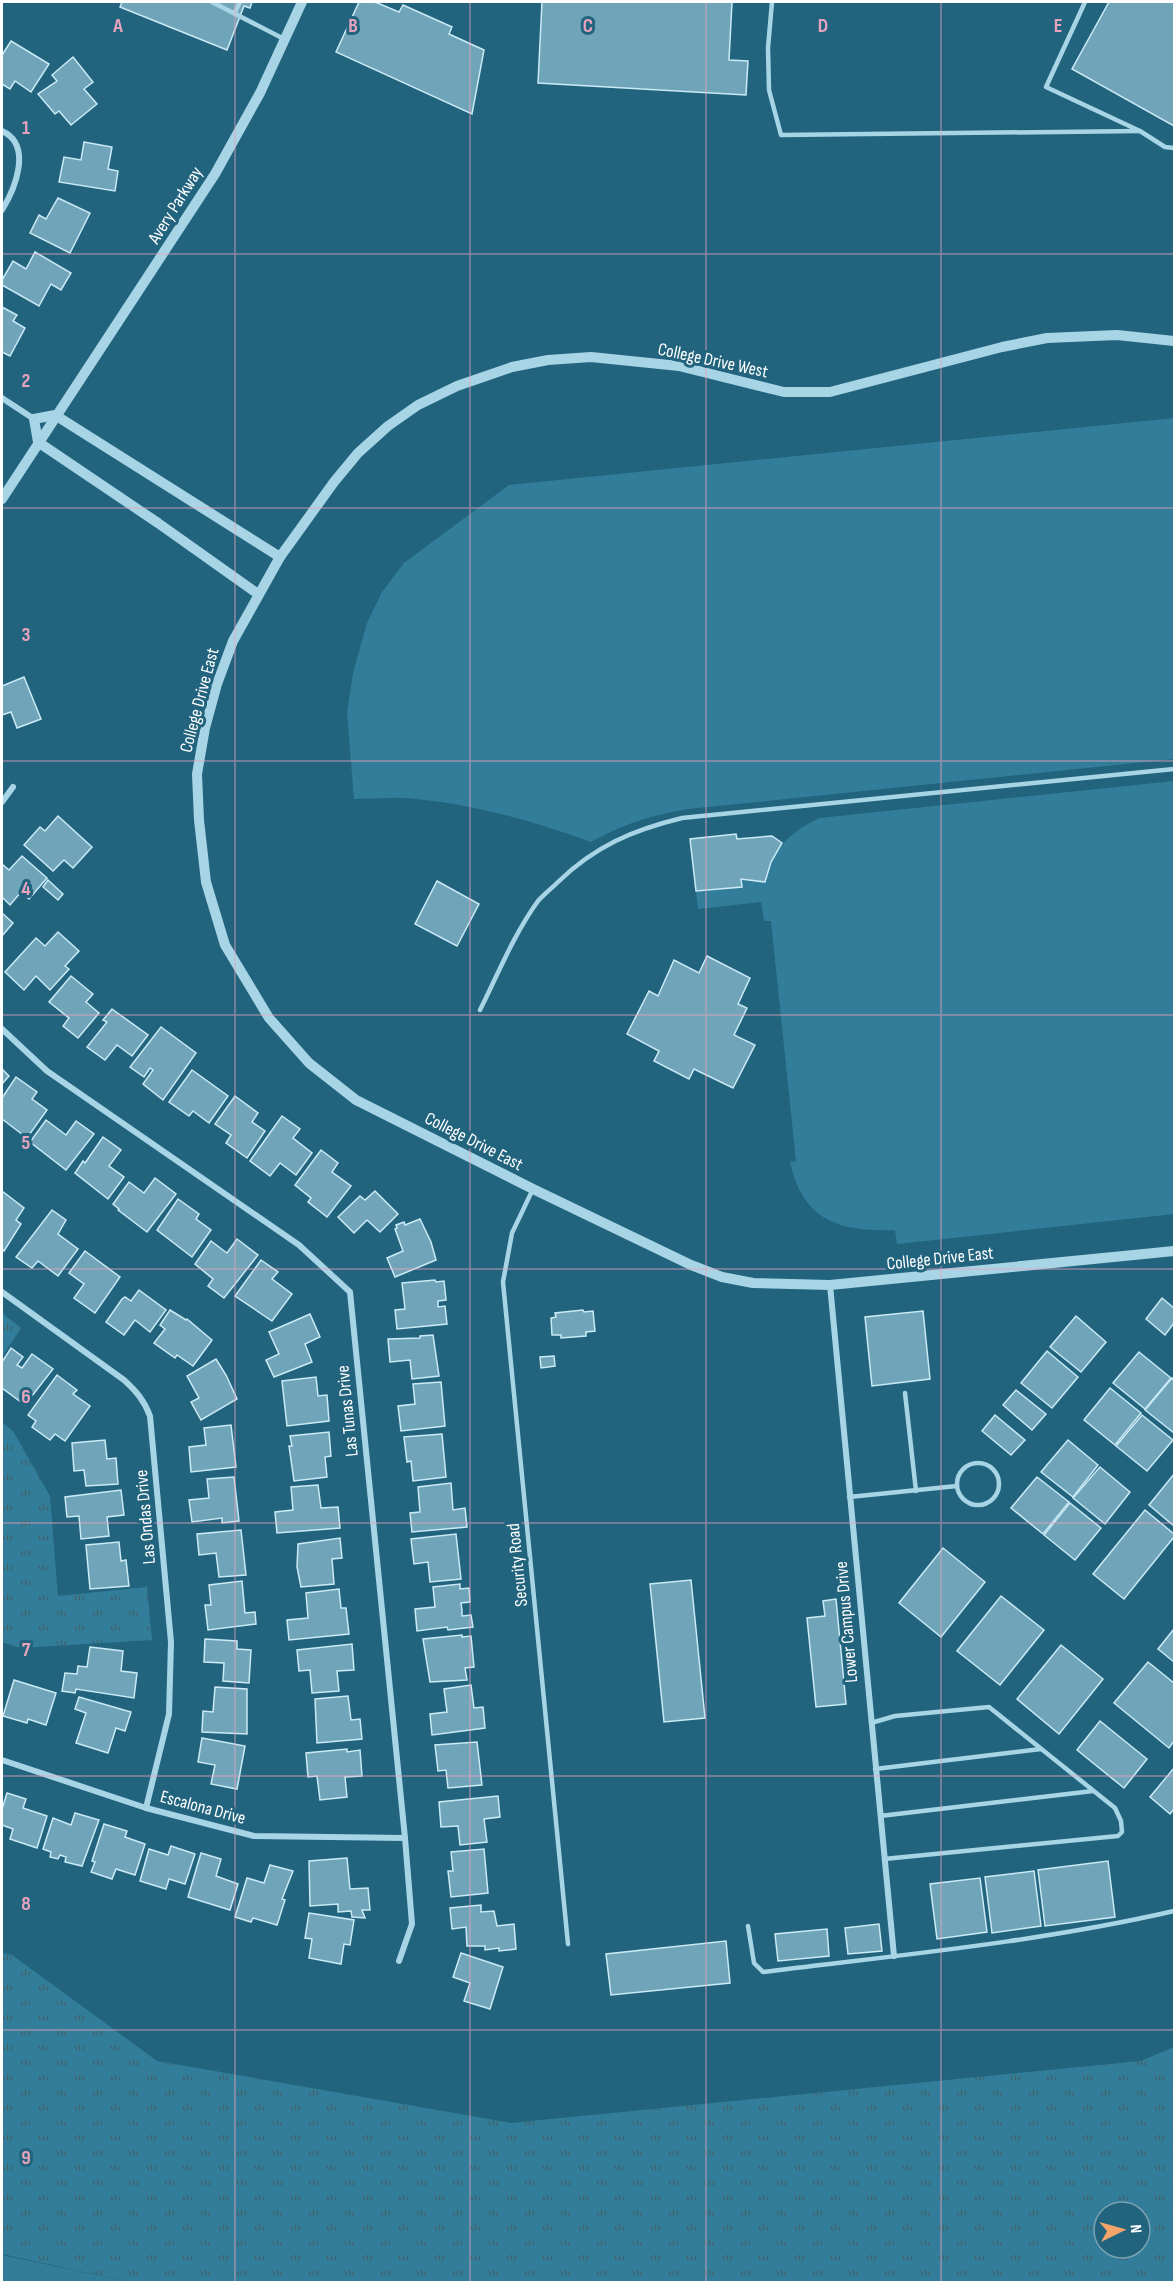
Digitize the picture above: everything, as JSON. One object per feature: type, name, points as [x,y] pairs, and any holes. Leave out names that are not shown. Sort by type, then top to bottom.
[{"type":"street","name":"Avery Parkway","points":[[2,499],[215,174],[260,93],[302,2]]},
{"type":"street","points":[[2,131],[19,148],[19,166],[10,196],[2,210]]},
{"type":"street","name":"College Drive West","points":[[280,557],[334,482],[358,453],[388,426],[418,405],[457,386],[512,367],[548,360],[591,357],[679,366],[784,392],[830,392],[1002,347],[1047,338],[1117,335],[1174,341]]},
{"type":"street","points":[[2,398],[34,419],[55,415],[280,557]]},
{"type":"street","points":[[34,419],[38,442],[258,594]]},
{"type":"street","name":"College Drive East","points":[[280,557],[233,640],[217,684],[205,728],[197,774],[206,882],[225,945],[269,1018],[309,1063],[356,1100],[690,1265],[722,1277],[753,1283],[830,1285],[1174,1251]]},
{"type":"street","points":[[2,802],[13,787]]},
{"type":"street","name":"Las Tunas Drive","points":[[2,1029],[47,1071],[299,1245],[350,1292],[412,1924],[399,1960]]},
{"type":"street","name":"Lower Campus Drive","points":[[830,1285],[894,1956]]},
{"type":"street","name":"Las Ondas Drive","points":[[2,1292],[124,1380],[145,1403],[150,1416],[171,1642],[169,1714],[146,1808]]},
{"type":"street","name":"Escalona Drive","points":[[2,1760],[146,1808],[254,1836],[405,1838]]},
{"type":"lane","points":[[212,2],[285,40]]},
{"type":"lane","points":[[235,12],[240,2]]},
{"type":"lane","points":[[772,2],[768,48],[769,90],[781,135],[1140,131]]},
{"type":"lane","points":[[1085,2],[1046,87],[1140,131],[1165,147],[1174,148]]},
{"type":"lane","points":[[480,1010],[512,945],[539,900],[576,864],[607,844],[644,827],[682,818],[1174,769]]},
{"type":"lane","name":"Security Road","points":[[533,1189],[512,1233],[502,1282],[568,1944]]},
{"type":"lane","points":[[905,1393],[916,1491]]},
{"type":"lane","points":[[978,1462],[992,1468],[999,1479],[994,1499],[979,1506],[964,1500],[957,1486],[957,1479],[965,1467],[978,1462]]},
{"type":"lane","points":[[849,1497],[957,1486]]},
{"type":"lane","points":[[871,1723],[895,1716],[989,1707],[1115,1808],[1122,1832],[1118,1836],[884,1858]]},
{"type":"lane","points":[[875,1768],[1041,1749]]},
{"type":"lane","points":[[880,1816],[1093,1791]]},
{"type":"lane","points":[[748,1926],[754,1963],[763,1972],[1051,1936],[1174,1911]]},
{"type":"green space","points":[[1174,418],[1174,759],[688,809],[638,821],[591,842],[523,820],[476,808],[405,798],[354,799],[347,713],[353,673],[367,623],[382,592],[404,563],[509,485]]},
{"type":"green space","points":[[1174,781],[1174,1214],[897,1244],[895,1230],[857,1229],[827,1219],[814,1210],[804,1198],[796,1182],[790,1162],[796,1161],[771,921],[764,921],[761,902],[698,909],[696,891],[742,887],[741,879],[765,882],[772,860],[784,843],[800,829],[820,818]]},
{"type":"green space","points":[[2,1313],[21,1328],[2,1357]]},
{"type":"green space","points":[[2,1422],[13,1431],[50,1496],[58,1596],[147,1587],[152,1640],[20,1648],[2,1642]]},
{"type":"green space","points":[[2,1953],[12,1955],[157,2061],[511,2123],[1141,2061],[1174,2047],[1174,2282],[130,2282],[2,2254]]},
{"type":"green space","points":[[2,2255],[130,2282],[2,2282]]},
{"type":"building","points":[[122,2],[252,2],[250,8],[244,6],[227,50],[120,7]]},
{"type":"building","points":[[359,2],[375,2],[399,12],[403,5],[452,27],[449,34],[484,50],[472,114],[336,52]]},
{"type":"building","points":[[542,2],[732,2],[729,60],[748,61],[746,95],[538,83]]},
{"type":"building","points":[[1109,2],[1174,2],[1174,126],[1072,69]]},
{"type":"building","points":[[11,41],[49,64],[31,92],[15,81],[10,89],[2,84],[2,55]]},
{"type":"building","points":[[73,57],[93,82],[84,89],[97,104],[71,125],[59,111],[55,114],[38,94],[57,81],[52,75]]},
{"type":"building","points":[[84,142],[112,147],[108,169],[118,171],[115,191],[59,182],[64,157],[81,160]]},
{"type":"building","points":[[58,198],[90,213],[70,253],[30,233],[39,215],[46,219]]},
{"type":"building","points":[[35,252],[71,273],[61,290],[51,284],[39,306],[2,285],[2,280],[13,261],[26,269]]},
{"type":"building","points":[[2,307],[17,315],[13,321],[25,328],[10,356],[2,352]]},
{"type":"building","points":[[24,677],[41,719],[17,728],[11,712],[2,715],[2,686]]},
{"type":"building","points":[[58,816],[92,847],[73,868],[64,860],[53,871],[24,845],[40,827],[45,831]]},
{"type":"building","points":[[736,834],[737,839],[772,836],[782,843],[771,862],[765,882],[741,879],[742,887],[696,891],[690,839]]},
{"type":"building","points":[[22,856],[47,878],[29,899],[21,892],[10,905],[2,897],[2,867],[3,865],[9,870]]},
{"type":"building","points":[[48,880],[63,894],[58,900],[43,887]]},
{"type":"building","points":[[437,881],[479,904],[457,946],[415,924]]},
{"type":"building","points":[[2,913],[13,923],[2,936]]},
{"type":"building","points":[[58,932],[79,951],[65,966],[69,969],[50,990],[36,976],[24,990],[5,972],[36,938],[45,946]]},
{"type":"building","points":[[707,956],[750,978],[738,1004],[747,1008],[734,1035],[755,1045],[733,1088],[694,1069],[689,1079],[654,1061],[659,1051],[627,1034],[649,991],[658,996],[674,960],[699,973]]},
{"type":"building","points":[[71,976],[93,994],[86,1002],[99,1013],[78,1038],[63,1026],[69,1018],[49,1002]]},
{"type":"building","points":[[112,1009],[148,1035],[132,1056],[117,1045],[105,1060],[87,1047],[107,1022],[103,1020]]},
{"type":"building","points":[[161,1027],[196,1053],[163,1100],[143,1084],[153,1070],[150,1068],[144,1077],[130,1067]]},
{"type":"building","points":[[2,1069],[9,1076],[2,1084]]},
{"type":"building","points":[[192,1070],[228,1096],[209,1123],[193,1111],[189,1116],[169,1102]]},
{"type":"building","points":[[16,1077],[37,1092],[32,1099],[47,1110],[27,1138],[2,1119],[2,1098]]},
{"type":"building","points":[[235,1096],[258,1113],[252,1122],[265,1131],[247,1158],[226,1143],[231,1135],[215,1124]]},
{"type":"building","points":[[282,1116],[300,1129],[293,1138],[312,1153],[296,1175],[280,1163],[270,1176],[250,1161]]},
{"type":"building","points":[[46,1120],[66,1135],[76,1121],[94,1134],[66,1170],[30,1142]]},
{"type":"building","points":[[103,1137],[121,1150],[109,1166],[124,1177],[108,1199],[75,1173]]},
{"type":"building","points":[[321,1150],[338,1163],[332,1172],[351,1186],[327,1217],[308,1202],[311,1198],[295,1185]]},
{"type":"building","points":[[155,1178],[176,1194],[147,1232],[113,1204],[129,1182],[144,1193]]},
{"type":"building","points":[[2,1191],[24,1208],[16,1220],[21,1224],[4,1251],[2,1249]]},
{"type":"building","points":[[375,1191],[398,1214],[380,1232],[367,1220],[354,1233],[338,1217],[360,1196],[365,1200]]},
{"type":"building","points":[[178,1199],[199,1214],[196,1219],[211,1230],[192,1257],[157,1230]]},
{"type":"building","points":[[52,1210],[66,1220],[58,1234],[78,1249],[58,1276],[38,1261],[32,1268],[16,1257]]},
{"type":"building","points":[[420,1219],[431,1242],[436,1260],[395,1277],[387,1258],[403,1251],[395,1229],[396,1225],[404,1222],[405,1225]]},
{"type":"building","points":[[237,1239],[258,1255],[224,1298],[208,1286],[213,1279],[195,1264],[211,1241],[227,1253]]},
{"type":"building","points":[[85,1251],[120,1277],[95,1313],[74,1298],[84,1284],[69,1273]]},
{"type":"building","points":[[261,1260],[278,1272],[272,1279],[292,1294],[272,1321],[235,1296]]},
{"type":"building","points":[[435,1280],[436,1282],[444,1281],[446,1300],[438,1301],[438,1307],[445,1306],[447,1324],[397,1329],[395,1310],[405,1309],[402,1283]]},
{"type":"building","points":[[139,1290],[166,1310],[150,1332],[135,1320],[124,1335],[106,1322],[122,1299],[125,1297],[131,1301]]},
{"type":"building","points":[[1162,1298],[1174,1308],[1174,1323],[1165,1335],[1146,1319]]},
{"type":"building","points":[[170,1310],[187,1319],[212,1340],[193,1366],[177,1355],[175,1358],[154,1343],[165,1329],[160,1325]]},
{"type":"building","points":[[583,1310],[584,1312],[593,1311],[595,1331],[586,1332],[586,1336],[561,1338],[561,1335],[552,1335],[551,1318],[556,1317],[555,1313]]},
{"type":"building","points":[[923,1311],[930,1379],[872,1386],[865,1317]]},
{"type":"building","points":[[310,1314],[320,1337],[305,1344],[312,1362],[274,1377],[266,1360],[279,1354],[269,1332]]},
{"type":"building","points":[[1076,1316],[1106,1342],[1081,1372],[1050,1347]]},
{"type":"building","points":[[433,1335],[439,1376],[412,1379],[410,1360],[390,1362],[388,1339],[420,1338],[420,1336]]},
{"type":"building","points":[[11,1348],[23,1357],[17,1365],[22,1368],[32,1354],[53,1369],[25,1405],[2,1388],[2,1362]]},
{"type":"building","points":[[1047,1351],[1078,1377],[1052,1408],[1021,1383]]},
{"type":"building","points":[[1139,1352],[1171,1378],[1145,1409],[1113,1383]]},
{"type":"building","points":[[554,1356],[555,1366],[541,1368],[540,1357]]},
{"type":"building","points":[[216,1359],[237,1399],[201,1420],[191,1402],[199,1398],[187,1376]]},
{"type":"building","points":[[57,1375],[77,1390],[73,1394],[90,1406],[65,1441],[55,1434],[50,1440],[32,1427],[36,1421],[28,1415]]},
{"type":"building","points":[[316,1377],[318,1396],[327,1395],[329,1421],[287,1426],[282,1381]]},
{"type":"building","points":[[1172,1378],[1174,1381],[1174,1433],[1145,1410]]},
{"type":"building","points":[[441,1382],[445,1426],[401,1431],[398,1406],[415,1404],[413,1384]]},
{"type":"building","points":[[1110,1388],[1141,1413],[1115,1445],[1084,1420]]},
{"type":"building","points":[[1016,1390],[1046,1414],[1032,1430],[1003,1405]]},
{"type":"building","points":[[995,1415],[1025,1440],[1011,1455],[982,1431]]},
{"type":"building","points":[[1142,1415],[1173,1440],[1147,1471],[1116,1446]]},
{"type":"building","points":[[231,1425],[236,1467],[191,1472],[189,1447],[206,1445],[204,1428]]},
{"type":"building","points":[[329,1432],[331,1456],[325,1457],[327,1477],[294,1481],[289,1446],[292,1446],[290,1436]]},
{"type":"building","points":[[442,1434],[446,1477],[413,1481],[411,1461],[407,1462],[404,1437]]},
{"type":"building","points":[[105,1440],[107,1459],[116,1458],[118,1484],[86,1486],[84,1470],[74,1471],[72,1443]]},
{"type":"building","points":[[1068,1440],[1098,1465],[1073,1497],[1041,1472]]},
{"type":"building","points":[[1100,1467],[1130,1492],[1105,1524],[1073,1498]]},
{"type":"building","points":[[1174,1474],[1174,1526],[1149,1505]]},
{"type":"building","points":[[234,1477],[239,1521],[222,1523],[222,1518],[192,1522],[189,1500],[209,1498],[207,1479]]},
{"type":"building","points":[[1037,1477],[1069,1502],[1043,1534],[1011,1508]]},
{"type":"building","points":[[451,1483],[453,1510],[465,1508],[467,1527],[412,1532],[410,1513],[420,1512],[418,1487]]},
{"type":"building","points":[[318,1485],[321,1508],[338,1507],[340,1528],[277,1533],[275,1512],[293,1510],[291,1487]]},
{"type":"building","points":[[121,1490],[124,1515],[107,1517],[109,1536],[81,1539],[79,1516],[67,1517],[65,1497]]},
{"type":"building","points":[[1070,1503],[1101,1528],[1075,1560],[1044,1535]]},
{"type":"building","points":[[1145,1510],[1174,1534],[1174,1537],[1124,1599],[1093,1574]]},
{"type":"building","points":[[241,1530],[246,1575],[219,1577],[216,1553],[199,1555],[197,1534]]},
{"type":"building","points":[[456,1534],[461,1579],[430,1582],[428,1562],[414,1564],[411,1539]]},
{"type":"building","points":[[340,1538],[342,1558],[332,1559],[334,1584],[301,1587],[297,1567],[298,1544]]},
{"type":"building","points":[[119,1542],[121,1561],[126,1560],[129,1586],[90,1589],[86,1545]]},
{"type":"building","points":[[943,1548],[985,1582],[941,1637],[899,1603]]},
{"type":"building","points":[[691,1580],[705,1718],[664,1722],[650,1584]]},
{"type":"building","points":[[242,1581],[245,1613],[255,1612],[256,1624],[208,1630],[205,1605],[211,1605],[209,1585]]},
{"type":"building","points":[[460,1584],[460,1589],[469,1588],[470,1602],[461,1603],[462,1616],[471,1615],[473,1627],[448,1630],[447,1627],[417,1631],[415,1609],[435,1607],[433,1587]]},
{"type":"building","points":[[339,1589],[341,1608],[346,1608],[349,1634],[289,1640],[287,1620],[308,1618],[306,1593]]},
{"type":"building","points":[[1001,1596],[1044,1630],[1000,1685],[957,1651]]},
{"type":"building","points":[[836,1599],[846,1704],[816,1707],[807,1618],[825,1616],[823,1601]]},
{"type":"building","points":[[1174,1629],[1174,1662],[1158,1649]]},
{"type":"building","points":[[462,1635],[462,1637],[471,1636],[474,1667],[465,1668],[467,1680],[430,1682],[423,1639]]},
{"type":"building","points":[[205,1639],[237,1641],[237,1649],[251,1650],[249,1683],[223,1681],[224,1663],[204,1662]]},
{"type":"building","points":[[352,1644],[354,1670],[337,1671],[339,1691],[312,1693],[310,1670],[299,1671],[297,1650]]},
{"type":"building","points":[[1061,1645],[1103,1679],[1059,1734],[1017,1699]]},
{"type":"building","points":[[90,1647],[123,1651],[121,1671],[137,1673],[134,1698],[76,1689],[75,1693],[62,1691],[65,1673],[77,1674],[78,1666],[87,1667]]},
{"type":"building","points":[[1148,1662],[1174,1683],[1174,1741],[1169,1748],[1114,1703]]},
{"type":"building","points":[[14,1680],[56,1693],[46,1725],[28,1719],[27,1723],[3,1716]]},
{"type":"building","points":[[471,1685],[474,1708],[483,1707],[485,1728],[432,1735],[430,1714],[447,1712],[444,1689]]},
{"type":"building","points":[[215,1687],[247,1689],[247,1734],[202,1732],[203,1711],[213,1712]]},
{"type":"building","points":[[348,1696],[351,1720],[360,1719],[362,1739],[317,1743],[315,1699]]},
{"type":"building","points":[[79,1697],[131,1712],[125,1731],[116,1728],[108,1753],[76,1743],[86,1713],[75,1709]]},
{"type":"building","points":[[1100,1721],[1147,1759],[1124,1788],[1077,1750]]},
{"type":"building","points":[[202,1738],[245,1746],[237,1789],[211,1784],[215,1765],[198,1762]]},
{"type":"building","points":[[477,1742],[482,1785],[448,1788],[446,1770],[438,1771],[435,1745]]},
{"type":"building","points":[[347,1749],[347,1752],[360,1750],[362,1776],[345,1777],[347,1797],[320,1800],[317,1776],[308,1777],[306,1753]]},
{"type":"building","points":[[1174,1768],[1174,1809],[1170,1814],[1150,1797]]},
{"type":"building","points":[[7,1793],[26,1799],[23,1808],[47,1816],[37,1848],[10,1839],[13,1829],[2,1825],[2,1809]]},
{"type":"building","points":[[498,1796],[500,1817],[484,1819],[487,1842],[460,1845],[458,1826],[441,1827],[439,1802]]},
{"type":"building","points":[[75,1813],[99,1820],[82,1866],[65,1862],[66,1857],[60,1855],[58,1859],[50,1857],[51,1852],[43,1849],[53,1818],[71,1825]]},
{"type":"building","points":[[104,1824],[127,1831],[125,1837],[145,1844],[135,1875],[116,1869],[112,1879],[91,1872],[95,1862],[92,1861]]},
{"type":"building","points":[[171,1846],[195,1854],[185,1884],[169,1879],[166,1889],[140,1881],[149,1849],[168,1855]]},
{"type":"building","points":[[484,1849],[488,1893],[451,1897],[448,1871],[453,1871],[451,1852]]},
{"type":"building","points":[[201,1853],[221,1859],[216,1876],[238,1884],[230,1910],[188,1897]]},
{"type":"building","points":[[347,1858],[350,1889],[368,1888],[370,1910],[362,1910],[365,1918],[352,1917],[351,1911],[338,1912],[338,1904],[310,1906],[309,1861]]},
{"type":"building","points":[[1108,1861],[1115,1917],[1045,1926],[1038,1870]]},
{"type":"building","points":[[270,1865],[293,1871],[282,1899],[285,1900],[277,1925],[253,1918],[251,1922],[235,1917],[247,1878],[264,1883]]},
{"type":"building","points":[[1034,1871],[1041,1926],[992,1933],[985,1877]]},
{"type":"building","points":[[980,1878],[987,1932],[937,1939],[930,1884]]},
{"type":"building","points":[[481,1905],[481,1912],[494,1911],[497,1926],[514,1924],[516,1949],[499,1951],[499,1948],[485,1950],[485,1946],[467,1946],[466,1927],[452,1929],[450,1908]]},
{"type":"building","points":[[309,1913],[354,1920],[350,1945],[344,1944],[341,1964],[309,1958],[312,1939],[305,1938]]},
{"type":"building","points":[[879,1924],[882,1951],[848,1954],[845,1928]]},
{"type":"building","points":[[827,1929],[829,1956],[778,1961],[775,1934]]},
{"type":"building","points":[[726,1941],[730,1983],[611,1995],[606,1954]]},
{"type":"building","points":[[461,1953],[503,1967],[490,2009],[464,2001],[470,1983],[453,1977]]}]
